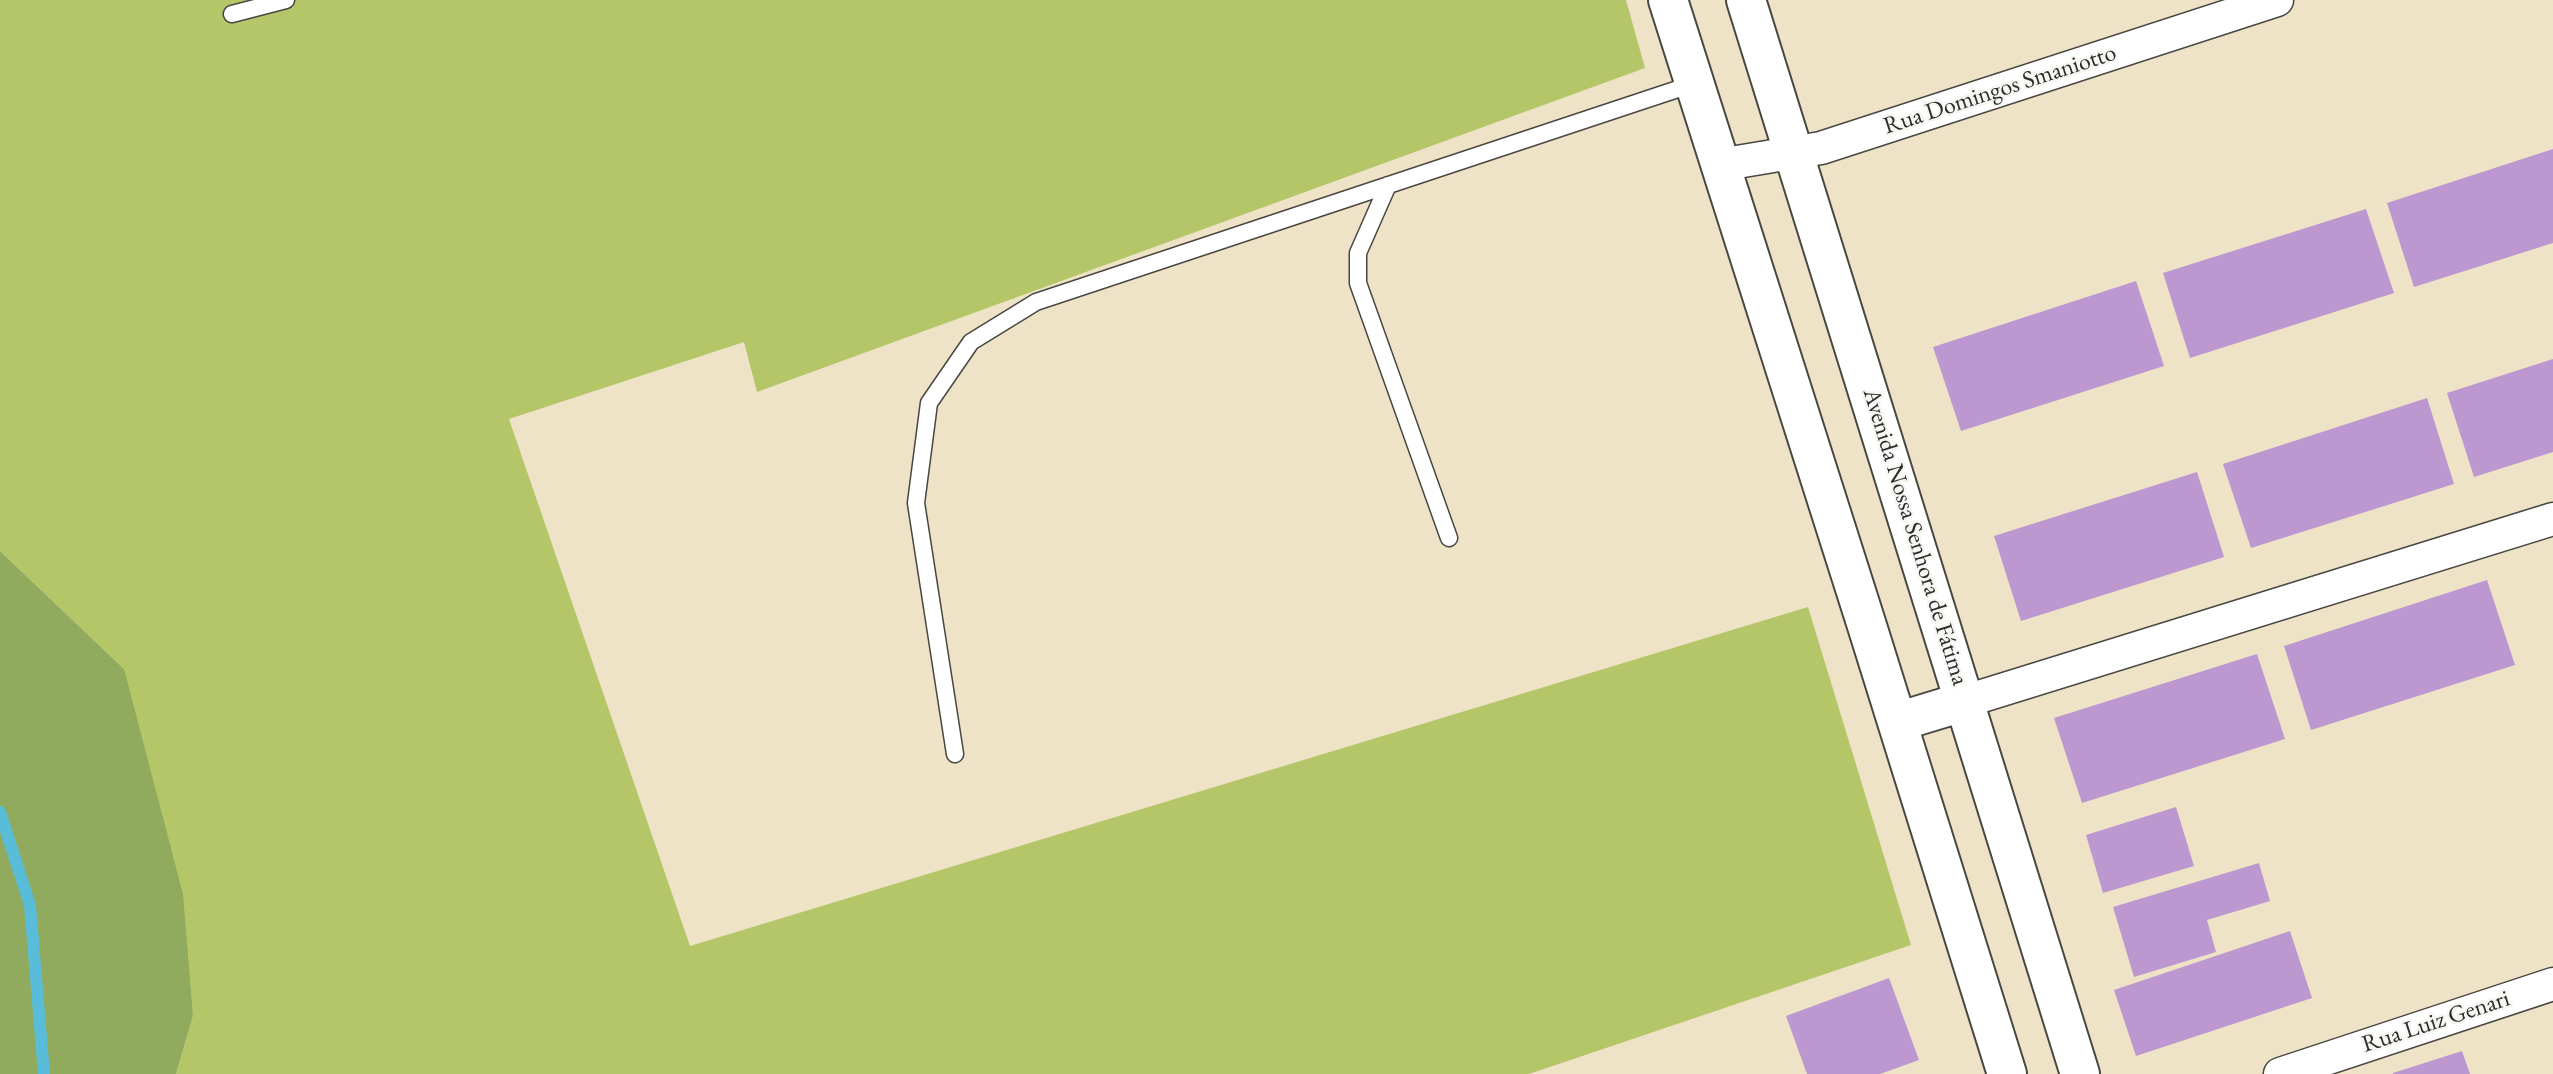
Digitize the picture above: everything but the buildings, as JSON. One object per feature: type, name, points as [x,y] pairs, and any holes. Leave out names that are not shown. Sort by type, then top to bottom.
[{"type":"street","points":[[1668,0],[2007,1074]]},
{"type":"street","name":"Avenida Nossa Senhora de Fátima","points":[[1746,0],[2080,1074]]},
{"type":"street","name":"Rua Domingos Smaniotto","points":[[1719,165],[1821,148],[2277,0]]},
{"type":"street","points":[[1897,722],[2553,519]]},
{"type":"street","name":"Rua Luiz Genari","points":[[2280,1074],[2553,984]]},
{"type":"lane","points":[[232,14],[286,0]]},
{"type":"lane","points":[[955,754],[916,503],[929,403],[971,342],[1036,302],[1693,84]]},
{"type":"lane","points":[[1388,185],[1358,253],[1358,283],[1448,538]]},
{"type":"green space","points":[[0,0],[1626,0],[1645,68],[757,392],[744,342],[509,419],[690,946],[1808,607],[1911,945],[1529,1074],[176,1074],[193,1016],[124,669],[0,551]]},
{"type":"green space","points":[[0,551],[124,669],[183,894],[193,1016],[176,1074],[0,1074]]},
{"type":"waterway","points":[[0,812],[30,905],[44,1074]]}]
